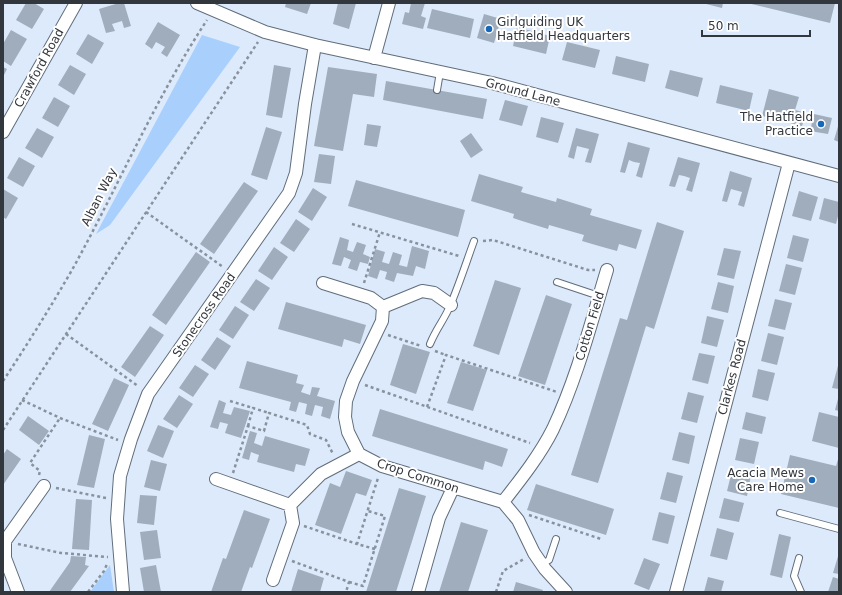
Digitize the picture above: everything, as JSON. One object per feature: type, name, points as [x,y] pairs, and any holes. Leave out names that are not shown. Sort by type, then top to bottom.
[{"type":"street","name":"Crawford Road","points":[[3,132],[76,3]]},
{"type":"street","points":[[374,58],[388,3]]},
{"type":"street","name":"Ground Lane","points":[[204,10],[265,32],[315,45],[492,83],[839,176]]},
{"type":"street","name":"Stonecross Road","points":[[123,592],[114,558],[120,476],[129,444],[148,394],[289,193],[296,172],[315,45]]},
{"type":"street","name":"Clarkes Road","points":[[676,592],[789,163]]},
{"type":"street","name":"Cotton Field","points":[[503,502],[527,471],[553,429],[576,372],[607,270]]},
{"type":"street","points":[[323,283],[371,298],[383,307]]},
{"type":"street","points":[[383,307],[422,291],[434,293],[451,305]]},
{"type":"street","points":[[290,505],[321,474],[359,454],[348,432],[345,417],[346,402],[382,322],[383,307]]},
{"type":"street","name":"Crop Common","points":[[359,454],[382,466],[503,502]]},
{"type":"street","points":[[216,479],[290,505]]},
{"type":"street","points":[[18,592],[4,559],[5,541],[44,486]]},
{"type":"street","points":[[418,592],[439,518],[453,488]]},
{"type":"street","points":[[503,502],[518,520],[534,553],[566,592]]},
{"type":"street","points":[[273,580],[293,523],[290,505]]},
{"type":"lane","points":[[436,90],[440,72]]},
{"type":"lane","points":[[430,344],[436,328],[445,317],[451,305],[474,241]]},
{"type":"lane","points":[[557,282],[599,296]]},
{"type":"lane","points":[[780,513],[839,529]]},
{"type":"lane","points":[[542,564],[549,560],[556,539]]},
{"type":"lane","points":[[799,558],[794,576],[801,592]]},
{"type":"path","name":"Alban Way","points":[[3,381],[32,338],[72,270],[204,10]]},
{"type":"path","points":[[3,430],[265,32]]},
{"type":"path","points":[[146,212],[233,274]]},
{"type":"path","points":[[352,224],[468,259]]},
{"type":"path","points":[[360,295],[380,232]]},
{"type":"path","points":[[474,241],[493,240],[588,270],[607,270]]},
{"type":"path","points":[[377,332],[566,396]]},
{"type":"path","points":[[66,334],[148,394]]},
{"type":"path","points":[[427,407],[446,355]]},
{"type":"path","points":[[354,382],[542,447]]},
{"type":"path","points":[[22,400],[60,418],[129,444]]},
{"type":"path","points":[[230,401],[307,425],[310,434],[326,440],[339,464]]},
{"type":"path","points":[[230,483],[254,408]]},
{"type":"path","points":[[248,426],[264,431],[269,413]]},
{"type":"path","points":[[60,418],[30,464],[40,471],[38,479],[44,486],[118,501]]},
{"type":"path","points":[[357,544],[382,466]]},
{"type":"path","points":[[281,558],[363,586],[386,516],[368,511]]},
{"type":"path","points":[[518,520],[529,514],[601,539]]},
{"type":"path","points":[[293,523],[375,549]]},
{"type":"path","points":[[5,541],[61,553],[114,558]]},
{"type":"path","points":[[496,592],[503,571],[534,553]]},
{"type":"path","points":[[88,592],[114,558]]},
{"type":"path","points":[[346,592],[349,582]]},
{"type":"shaded area","points":[[202,35],[240,47],[110,225],[96,234]]},
{"type":"shaded area","points":[[110,565],[114,592],[90,592]]},
{"type":"building","points":[[26,3],[34,3],[44,9],[32,29],[16,20]]},
{"type":"building","points":[[124,3],[131,26],[124,28],[122,21],[112,24],[115,31],[106,33],[99,9]]},
{"type":"building","points":[[286,3],[311,3],[307,14],[285,7]]},
{"type":"building","points":[[338,3],[356,3],[349,29],[333,24]]},
{"type":"building","points":[[411,3],[425,3],[421,16],[426,18],[423,29],[402,24],[405,12],[409,13]]},
{"type":"building","points":[[702,3],[723,3],[722,8]]},
{"type":"building","points":[[747,3],[835,3],[830,23]]},
{"type":"building","points":[[432,9],[474,19],[470,38],[427,28]]},
{"type":"building","name":"Girlguiding UK Hatfield Headquarters","points":[[484,14],[501,19],[494,43],[477,38]]},
{"type":"building","points":[[158,22],[180,35],[167,57],[161,53],[165,47],[156,42],[152,49],[145,44]]},
{"type":"building","points":[[517,27],[550,36],[546,54],[513,46]]},
{"type":"building","points":[[11,30],[27,39],[11,66],[3,61],[3,44]]},
{"type":"building","points":[[88,34],[104,43],[92,64],[76,54]]},
{"type":"building","points":[[567,42],[600,50],[595,68],[562,60]]},
{"type":"building","points":[[616,56],[649,64],[645,82],[612,74]]},
{"type":"building","points":[[70,65],[86,74],[74,95],[58,85]]},
{"type":"building","points":[[274,65],[291,68],[282,118],[266,115]]},
{"type":"building","points":[[3,67],[7,69],[3,77]]},
{"type":"building","points":[[328,67],[377,74],[374,97],[353,94],[343,151],[314,146]]},
{"type":"building","points":[[670,70],[703,78],[698,97],[665,88]]},
{"type":"building","points":[[386,81],[487,99],[483,119],[383,100]]},
{"type":"building","points":[[720,85],[753,93],[749,111],[716,103]]},
{"type":"building","points":[[769,89],[799,97],[795,110],[806,113],[802,126],[762,116]]},
{"type":"building","points":[[54,97],[70,106],[58,127],[42,118]]},
{"type":"building","points":[[505,100],[528,106],[522,126],[499,120]]},
{"type":"building","name":"The Hatfield Practice","points":[[814,114],[832,118],[828,134],[810,131]]},
{"type":"building","points":[[541,117],[564,123],[558,143],[536,137]]},
{"type":"building","points":[[839,123],[839,142],[834,140]]},
{"type":"building","points":[[367,124],[381,126],[377,147],[364,145]]},
{"type":"building","points":[[266,127],[282,132],[267,180],[251,175]]},
{"type":"building","points":[[37,128],[54,137],[42,158],[25,148]]},
{"type":"building","points":[[576,128],[599,134],[591,163],[585,162],[589,149],[577,146],[574,159],[568,157]]},
{"type":"building","points":[[471,133],[483,150],[471,158],[460,141]]},
{"type":"building","points":[[628,142],[650,148],[642,178],[636,176],[640,163],[629,160],[625,173],[620,172]]},
{"type":"building","points":[[319,154],[335,156],[331,184],[314,182]]},
{"type":"building","points":[[19,157],[35,166],[23,187],[7,178]]},
{"type":"building","points":[[678,157],[700,163],[692,192],[686,190],[690,178],[684,176],[679,175],[675,187],[669,186]]},
{"type":"building","points":[[730,171],[752,178],[744,207],[738,205],[742,192],[731,189],[727,202],[722,201]]},
{"type":"building","points":[[479,174],[523,187],[521,192],[556,202],[557,198],[592,209],[590,215],[642,230],[636,249],[619,244],[617,251],[599,246],[582,241],[584,235],[549,225],[548,229],[513,218],[514,214],[471,201]]},
{"type":"building","points":[[356,180],[465,210],[458,237],[348,206]]},
{"type":"building","points":[[244,182],[258,191],[214,254],[200,244]]},
{"type":"building","points":[[313,188],[327,197],[312,221],[298,212]]},
{"type":"building","points":[[3,189],[18,198],[6,219],[3,217]]},
{"type":"building","points":[[799,191],[818,197],[811,221],[792,216]]},
{"type":"building","points":[[824,198],[839,202],[839,212],[836,224],[819,219]]},
{"type":"building","points":[[296,219],[310,229],[294,252],[280,243]]},
{"type":"building","points":[[657,222],[684,231],[654,329],[646,326],[598,483],[571,475],[620,318],[627,320]]},
{"type":"building","points":[[793,235],[809,239],[803,262],[787,258]]},
{"type":"building","points":[[340,237],[349,240],[347,250],[353,252],[357,242],[366,245],[363,254],[370,257],[368,264],[360,262],[357,271],[348,268],[351,260],[344,257],[341,266],[332,264]]},
{"type":"building","points":[[412,246],[429,251],[425,269],[416,266],[413,276],[397,273],[394,282],[385,279],[387,272],[380,270],[377,279],[368,276],[375,249],[385,252],[382,262],[389,264],[393,252],[402,255],[399,265],[407,267]]},
{"type":"building","points":[[274,247],[288,257],[272,280],[258,271]]},
{"type":"building","points":[[724,248],[741,251],[734,279],[717,275]]},
{"type":"building","points":[[196,252],[210,262],[166,325],[152,315]]},
{"type":"building","points":[[786,264],[802,268],[795,295],[779,291]]},
{"type":"building","points":[[256,279],[270,288],[254,311],[240,302]]},
{"type":"building","points":[[495,280],[521,288],[499,355],[473,346]]},
{"type":"building","points":[[718,282],[734,286],[728,313],[711,309]]},
{"type":"building","points":[[546,295],[572,304],[545,385],[518,376]]},
{"type":"building","points":[[775,299],[792,303],[785,330],[768,326]]},
{"type":"building","points":[[286,302],[366,325],[360,344],[344,339],[342,347],[278,329]]},
{"type":"building","points":[[235,306],[249,315],[233,339],[219,330]]},
{"type":"building","points":[[707,316],[724,320],[717,347],[701,343]]},
{"type":"building","points":[[150,326],[164,335],[135,377],[121,367]]},
{"type":"building","points":[[768,333],[784,337],[777,365],[761,361]]},
{"type":"building","points":[[217,337],[231,346],[215,370],[201,360]]},
{"type":"building","points":[[403,344],[430,352],[416,394],[390,385]]},
{"type":"building","points":[[699,353],[715,356],[708,384],[692,380]]},
{"type":"building","points":[[247,361],[298,375],[296,383],[304,385],[301,392],[310,395],[312,387],[320,388],[317,396],[335,401],[330,419],[321,416],[323,407],[315,405],[312,416],[305,414],[307,404],[299,402],[296,412],[289,410],[291,402],[239,388]]},
{"type":"building","points":[[461,362],[487,370],[473,411],[447,403]]},
{"type":"building","points":[[839,362],[839,389],[832,388]]},
{"type":"building","points":[[195,365],[209,374],[193,397],[179,388]]},
{"type":"building","points":[[758,369],[775,373],[768,401],[752,397]]},
{"type":"building","points":[[114,378],[129,385],[108,431],[92,424]]},
{"type":"building","points":[[688,392],[704,396],[697,423],[681,419]]},
{"type":"building","points":[[179,395],[193,404],[177,428],[163,419]]},
{"type":"building","points":[[839,395],[839,411],[835,410]]},
{"type":"building","points":[[219,400],[226,403],[223,413],[231,415],[234,407],[250,411],[241,438],[225,433],[228,424],[220,422],[218,429],[210,427]]},
{"type":"building","points":[[380,409],[508,449],[502,467],[485,461],[483,470],[372,436]]},
{"type":"building","points":[[746,412],[766,417],[762,434],[742,429]]},
{"type":"building","name":"Acacia Mews Care Home","points":[[819,412],[839,417],[839,448],[812,441]]},
{"type":"building","points":[[28,416],[49,431],[39,445],[19,430]]},
{"type":"building","points":[[158,425],[174,431],[163,458],[147,451]]},
{"type":"building","points":[[250,431],[257,433],[254,443],[262,446],[265,436],[310,449],[305,466],[296,464],[294,472],[257,462],[259,455],[251,452],[249,460],[242,458]]},
{"type":"building","points":[[679,432],[695,436],[689,464],[672,460]]},
{"type":"building","points":[[89,435],[105,439],[94,488],[77,485]]},
{"type":"building","points":[[740,438],[759,442],[754,464],[735,460]]},
{"type":"building","points":[[7,449],[21,459],[3,485],[3,455]]},
{"type":"building","name":"Acacia Mews Care Home","points":[[790,455],[836,466],[839,456],[839,508],[781,494]]},
{"type":"building","points":[[151,460],[167,464],[160,491],[144,487]]},
{"type":"building","points":[[346,471],[372,480],[366,496],[356,493],[341,534],[315,525],[330,483],[340,487]]},
{"type":"building","points":[[732,471],[751,475],[747,496],[727,491]]},
{"type":"building","points":[[667,472],[683,476],[676,503],[660,499]]},
{"type":"building","points":[[536,484],[614,509],[606,535],[527,510]]},
{"type":"building","points":[[399,488],[426,496],[396,592],[366,592]]},
{"type":"building","points":[[140,495],[157,496],[154,525],[137,523]]},
{"type":"building","points":[[724,498],[744,503],[739,522],[719,518]]},
{"type":"building","points":[[76,499],[92,500],[89,550],[72,549]]},
{"type":"building","points":[[244,510],[270,519],[252,568],[250,567],[241,592],[211,592],[223,558],[226,559]]},
{"type":"building","points":[[659,512],[675,516],[668,544],[652,540]]},
{"type":"building","points":[[461,522],[488,530],[468,592],[439,592]]},
{"type":"building","points":[[717,528],[734,533],[727,560],[710,556]]},
{"type":"building","points":[[157,530],[161,558],[144,560],[140,532]]},
{"type":"building","points":[[779,534],[791,537],[782,578],[770,575]]},
{"type":"building","points":[[839,553],[839,574],[833,573]]},
{"type":"building","points":[[71,556],[86,557],[85,565],[89,566],[70,592],[49,592],[70,562]]},
{"type":"building","points":[[644,558],[660,564],[649,590],[634,584]]},
{"type":"building","points":[[156,565],[161,592],[144,592],[140,568]]},
{"type":"building","points":[[298,569],[324,578],[320,592],[291,592]]},
{"type":"building","points":[[708,577],[724,581],[721,592],[704,592]]},
{"type":"building","points":[[833,577],[839,579],[839,592],[828,592]]},
{"type":"building","points":[[516,582],[543,590],[542,592],[513,592]]},
{"type":"place","name":"Girlguiding UK Hatfield Headquarters","points":[[489,29]]},
{"type":"place","name":"The Hatfield Practice","points":[[821,124]]},
{"type":"place","name":"Acacia Mews Care Home","points":[[812,480]]}]
